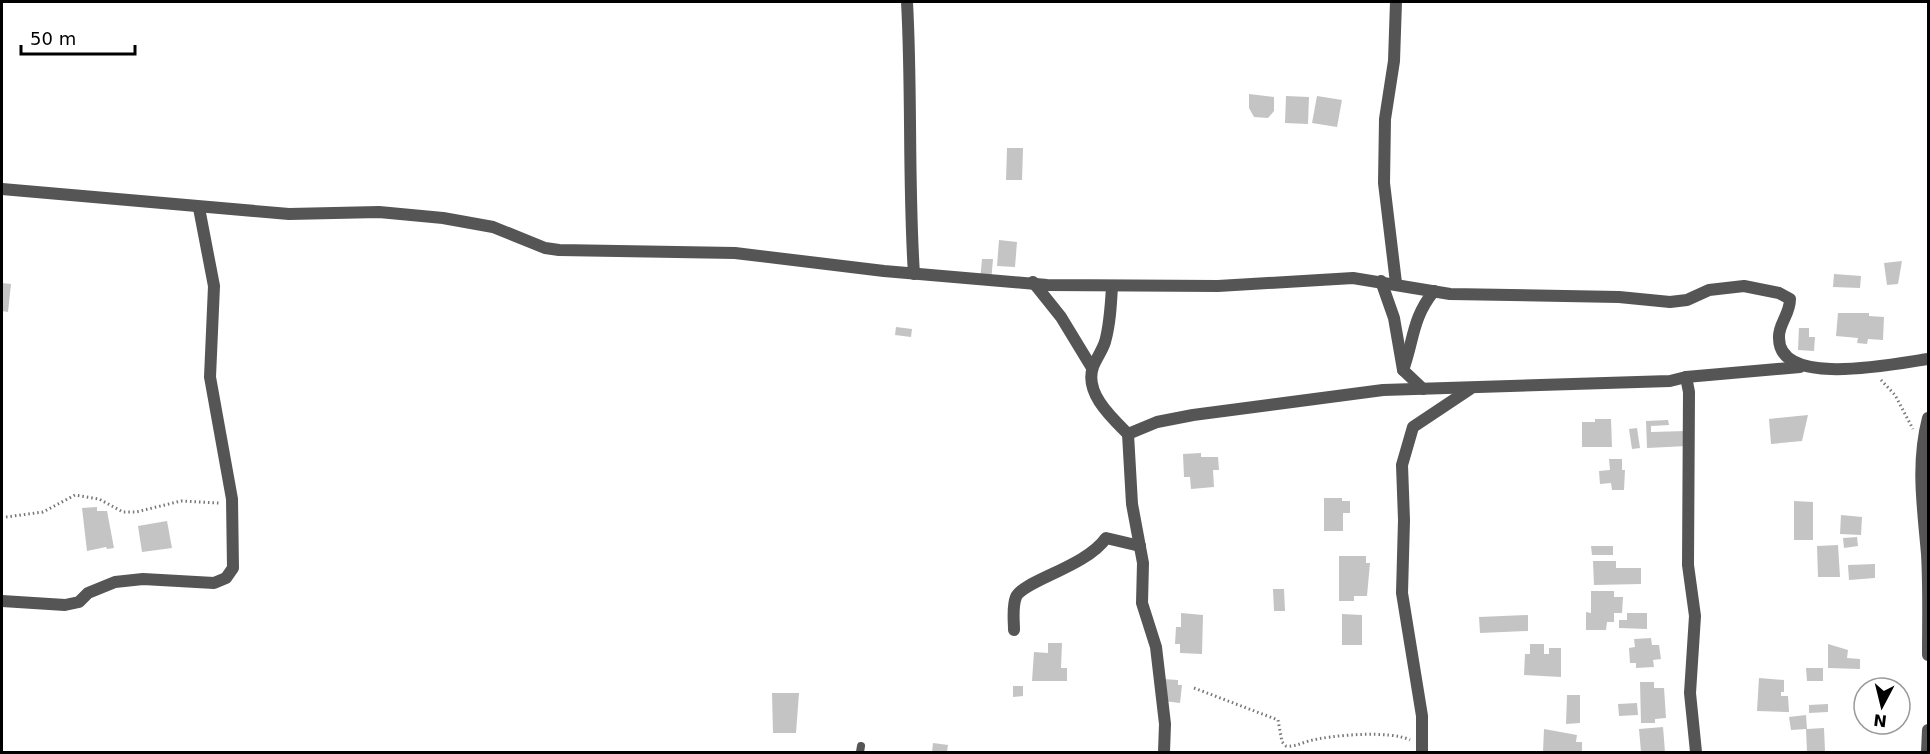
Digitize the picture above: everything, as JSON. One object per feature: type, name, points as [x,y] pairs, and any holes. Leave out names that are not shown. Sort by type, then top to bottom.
[{"type":"street","points":[[908,2],[912,90],[910,208],[915,274]]},
{"type":"street","points":[[1396,2],[1394,61],[1384,119],[1387,226],[1396,284]]},
{"type":"street","points":[[2,189],[76,194],[199,208],[289,214],[379,212],[493,226],[545,248],[559,250],[735,253],[915,274],[1033,282],[1112,286],[1218,286],[1353,278],[1450,294],[1620,297],[1653,302],[1687,300],[1709,291],[1743,286],[1787,295],[1790,304],[1789,315],[1780,327],[1778,339],[1783,352],[1801,367]]},
{"type":"street","points":[[2,601],[65,605],[79,602],[88,593],[115,582],[142,579],[214,583],[226,578],[232,568],[232,499],[210,378],[214,286],[199,208]]},
{"type":"street","points":[[1381,281],[1394,318],[1399,358],[1403,370],[1423,389]]},
{"type":"street","points":[[1033,282],[1061,317],[1092,368],[1096,397],[1103,411],[1128,434],[1132,504],[1143,563],[1142,608],[1156,647],[1165,724],[1164,753]]},
{"type":"street","points":[[1092,368],[1105,340],[1112,286]]},
{"type":"street","points":[[1403,370],[1412,330],[1421,307],[1434,291]]},
{"type":"street","points":[[1128,434],[1157,422],[1193,415],[1383,390],[1670,381],[1686,377],[1801,367],[1825,369],[1929,359]]},
{"type":"street","points":[[1686,377],[1689,392],[1688,565],[1695,616],[1690,693],[1696,753]]},
{"type":"street","points":[[1421,750],[1422,716],[1402,593],[1404,520],[1402,465],[1413,427],[1472,387]]},
{"type":"street","points":[[1929,418],[1923,439],[1921,496],[1927,555],[1929,656]]},
{"type":"street","points":[[1014,630],[1015,603],[1023,588],[1080,562],[1106,538],[1140,546]]},
{"type":"street","points":[[1927,753],[1929,730]]},
{"type":"path","points":[[1873,366],[1895,395],[1910,425],[1923,439]]},
{"type":"path","points":[[6,517],[43,512],[75,495],[99,499],[123,512],[136,512],[181,501],[222,503],[232,499]]},
{"type":"path","points":[[1194,688],[1278,720],[1282,742],[1287,746],[1310,740],[1388,734],[1408,738],[1421,750]]},
{"type":"building","points":[[1249,94],[1274,97],[1274,111],[1268,118],[1254,117],[1249,108]]},
{"type":"building","points":[[1286,96],[1309,97],[1308,124],[1285,123]]},
{"type":"building","points":[[1317,96],[1342,100],[1337,127],[1312,123]]},
{"type":"building","points":[[1007,148],[1023,148],[1022,180],[1006,180]]},
{"type":"building","points":[[999,240],[1017,242],[1015,267],[997,266]]},
{"type":"building","points":[[982,259],[993,259],[991,282],[980,281]]},
{"type":"building","points":[[1902,261],[1898,284],[1887,285],[1884,263]]},
{"type":"building","points":[[1834,274],[1861,276],[1860,288],[1833,287]]},
{"type":"building","points":[[2,283],[11,284],[8,312],[2,311]]},
{"type":"building","points":[[1838,313],[1869,313],[1869,316],[1884,317],[1883,340],[1868,339],[1867,344],[1857,343],[1858,338],[1836,336]]},
{"type":"building","points":[[896,327],[912,329],[911,337],[895,335]]},
{"type":"building","points":[[1799,328],[1809,328],[1809,337],[1815,337],[1814,351],[1798,350]]},
{"type":"building","points":[[1808,415],[1802,441],[1771,444],[1769,419]]},
{"type":"building","points":[[1595,419],[1611,419],[1612,447],[1582,447],[1582,422],[1595,422]]},
{"type":"building","points":[[1668,420],[1669,425],[1651,426],[1651,432],[1686,431],[1687,446],[1647,448],[1646,421]]},
{"type":"building","points":[[1637,428],[1640,448],[1632,449],[1629,429]]},
{"type":"building","points":[[1201,453],[1201,457],[1218,457],[1219,470],[1213,470],[1214,487],[1191,489],[1190,477],[1184,477],[1183,454]]},
{"type":"building","points":[[1609,459],[1622,459],[1622,470],[1625,470],[1624,490],[1612,490],[1611,483],[1600,484],[1599,471],[1610,470]]},
{"type":"building","points":[[1324,498],[1342,498],[1342,501],[1350,501],[1350,513],[1343,513],[1343,531],[1324,531]]},
{"type":"building","points":[[1794,501],[1813,502],[1813,540],[1794,540]]},
{"type":"building","points":[[97,507],[97,511],[107,511],[114,548],[107,549],[106,547],[87,551],[82,508]]},
{"type":"building","points":[[1841,515],[1862,517],[1861,535],[1840,534]]},
{"type":"building","points":[[167,521],[172,548],[142,552],[138,526]]},
{"type":"building","points":[[1857,537],[1858,546],[1844,548],[1843,538]]},
{"type":"building","points":[[1838,545],[1840,577],[1818,577],[1817,546]]},
{"type":"building","points":[[1591,546],[1613,546],[1613,555],[1592,555]]},
{"type":"building","points":[[1339,556],[1366,556],[1366,563],[1370,563],[1367,596],[1354,596],[1354,601],[1339,601]]},
{"type":"building","points":[[1593,561],[1616,561],[1616,568],[1641,568],[1641,584],[1594,585]]},
{"type":"building","points":[[1875,564],[1875,578],[1849,580],[1848,565]]},
{"type":"building","points":[[1273,589],[1284,589],[1285,611],[1274,611]]},
{"type":"building","points":[[1591,591],[1614,591],[1614,597],[1623,597],[1622,613],[1614,613],[1614,622],[1607,622],[1606,630],[1586,630],[1586,612],[1591,613]]},
{"type":"building","points":[[1181,613],[1203,615],[1202,654],[1180,653],[1180,644],[1175,644],[1176,627],[1181,627]]},
{"type":"building","points":[[1627,613],[1647,613],[1647,629],[1619,628],[1619,620],[1627,620]]},
{"type":"building","points":[[1342,614],[1362,615],[1362,645],[1342,645]]},
{"type":"building","points":[[1528,615],[1528,631],[1480,633],[1479,617]]},
{"type":"building","points":[[1651,638],[1652,645],[1659,645],[1661,659],[1653,660],[1654,667],[1636,668],[1636,663],[1630,663],[1629,648],[1635,647],[1634,639]]},
{"type":"building","points":[[1048,643],[1062,643],[1061,668],[1067,668],[1067,681],[1032,681],[1034,652],[1048,653]]},
{"type":"building","points":[[1530,644],[1544,644],[1544,654],[1549,654],[1549,648],[1561,648],[1561,677],[1524,675],[1525,654],[1530,654]]},
{"type":"building","points":[[1828,644],[1848,650],[1847,658],[1860,659],[1860,669],[1828,668]]},
{"type":"building","points":[[1806,668],[1823,668],[1823,681],[1807,681]]},
{"type":"building","points":[[1759,678],[1784,680],[1784,692],[1781,692],[1781,696],[1788,696],[1789,712],[1757,711]]},
{"type":"building","points":[[1163,679],[1178,680],[1178,685],[1182,685],[1180,703],[1156,700]]},
{"type":"building","points":[[1640,682],[1654,682],[1654,688],[1664,688],[1666,718],[1655,719],[1655,723],[1641,723]]},
{"type":"building","points":[[1013,686],[1023,686],[1023,696],[1013,697]]},
{"type":"building","points":[[772,693],[799,693],[796,733],[773,733]]},
{"type":"building","points":[[1567,695],[1580,695],[1580,723],[1566,724]]},
{"type":"building","points":[[1637,703],[1638,715],[1619,716],[1618,704]]},
{"type":"building","points":[[1828,704],[1828,712],[1809,713],[1809,705]]},
{"type":"building","points":[[1806,715],[1807,729],[1824,728],[1825,751],[1807,752],[1806,729],[1791,730],[1789,717]]},
{"type":"building","points":[[1663,727],[1665,752],[1641,752],[1639,729]]},
{"type":"building","points":[[1544,729],[1577,735],[1576,742],[1582,742],[1582,752],[1543,752]]},
{"type":"building","points":[[933,743],[948,745],[947,752],[932,752]]}]
